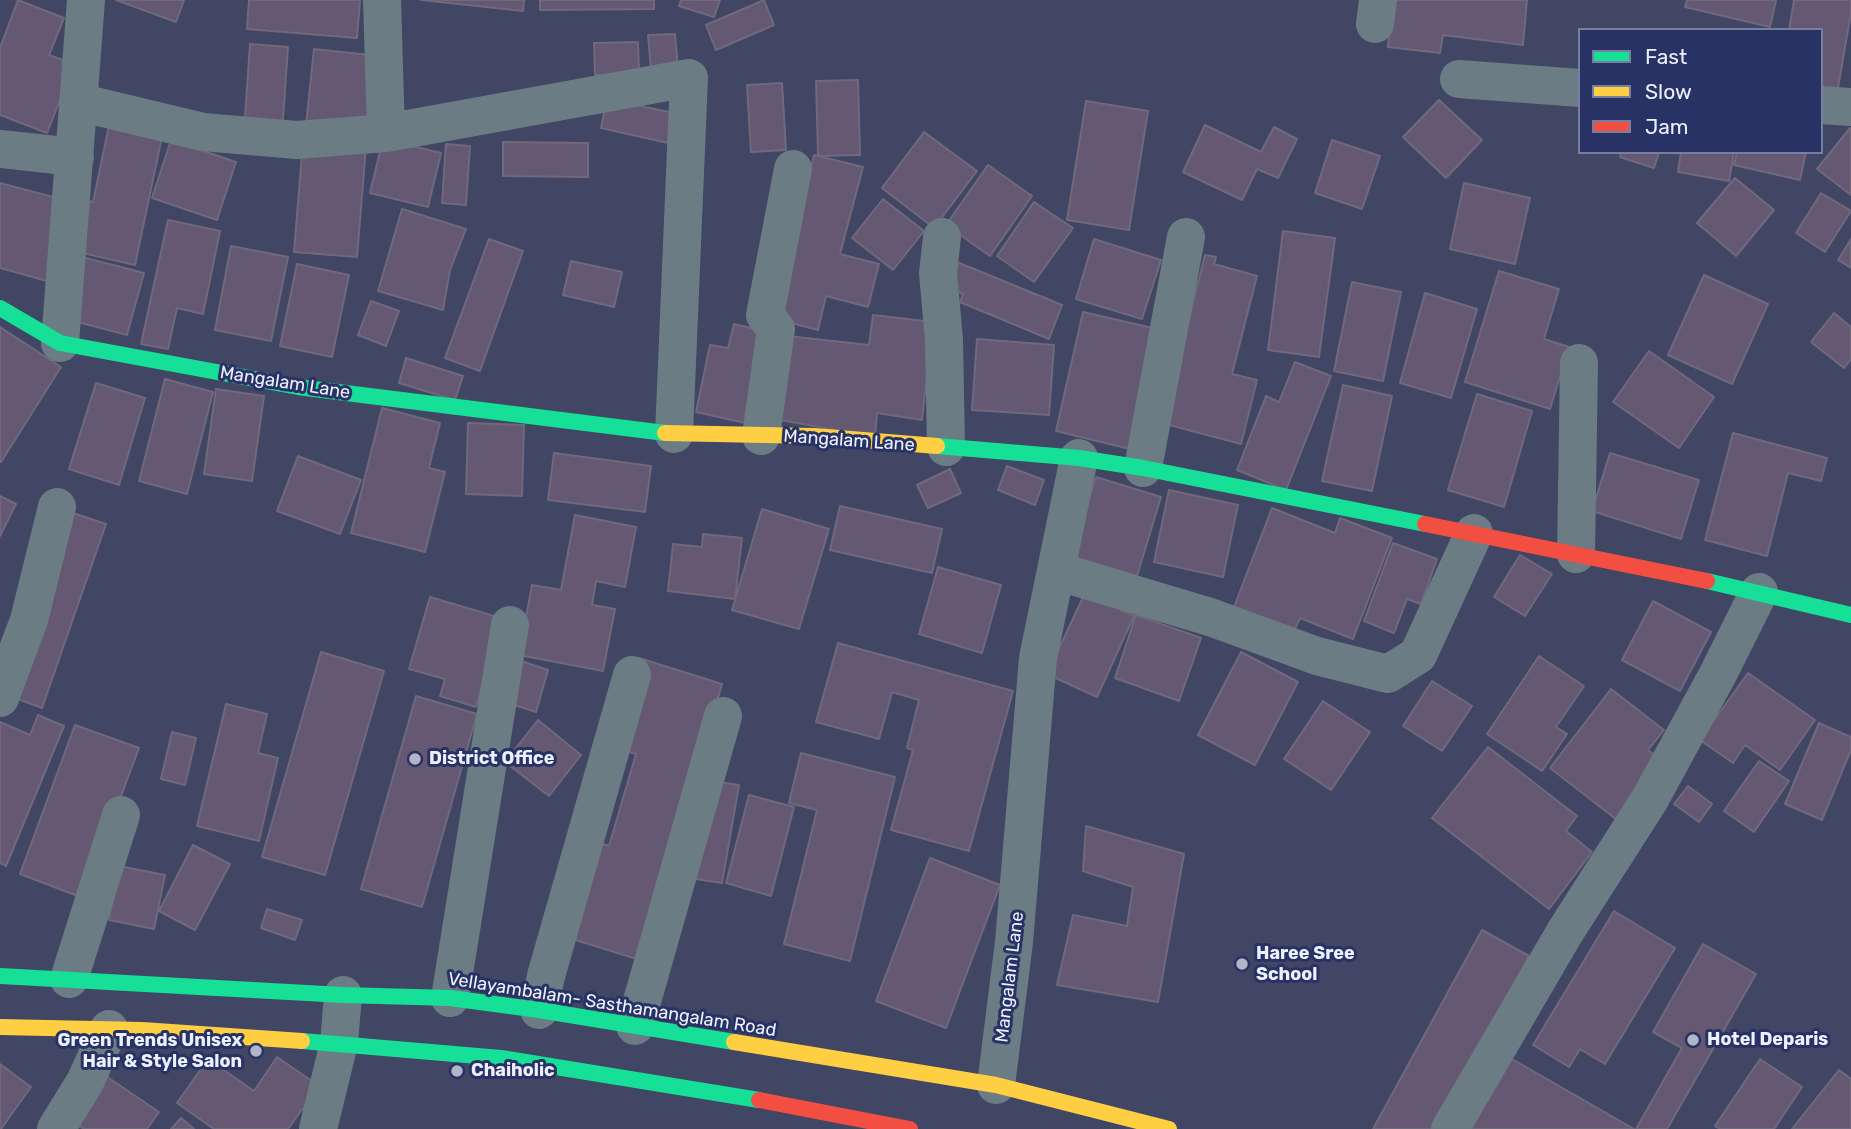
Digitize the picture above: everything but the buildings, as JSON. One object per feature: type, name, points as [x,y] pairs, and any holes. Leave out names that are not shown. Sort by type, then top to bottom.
[{"type":"main road","name":"Mangalam Lane","points":[[0,308],[60,343],[298,387],[674,434],[814,436],[1079,458]]},
{"type":"main road","points":[[1079,458],[1143,468],[1474,533],[1759,592],[1851,615]]},
{"type":"main road","name":"Vellayambalam- Sasthamangalam Road","points":[[0,976],[343,995],[450,998],[539,1010],[996,1085],[1169,1129]]},
{"type":"main road","points":[[0,1027],[109,1029],[339,1043],[501,1058],[742,1097],[911,1129]]},
{"type":"street","points":[[60,343],[86,0]]},
{"type":"street","points":[[382,0],[386,133]]},
{"type":"street","points":[[78,102],[203,132],[297,140],[386,133],[689,78],[674,434]]},
{"type":"street","points":[[1459,79],[1578,88]]},
{"type":"street","points":[[0,149],[75,157]]},
{"type":"street","points":[[761,436],[776,329],[765,315],[793,169]]},
{"type":"street","points":[[942,237],[938,273],[944,340],[946,447]]},
{"type":"street","points":[[1143,468],[1186,237]]},
{"type":"street","points":[[1576,554],[1579,363]]},
{"type":"street","name":"Mangalam Lane","points":[[996,1085],[1014,942],[1038,658],[1079,458]]},
{"type":"street","points":[[0,698],[29,620],[57,507]]},
{"type":"street","points":[[1056,570],[1210,617],[1317,656],[1388,674],[1418,655],[1474,533]]},
{"type":"street","points":[[1450,1129],[1565,932],[1650,799],[1759,592]]},
{"type":"street","points":[[450,998],[510,625]]},
{"type":"street","points":[[539,1010],[546,976],[632,675]]},
{"type":"street","points":[[635,1026],[723,716]]},
{"type":"street","points":[[69,979],[121,815]]},
{"type":"street","points":[[318,1129],[339,1043],[343,995]]},
{"type":"street","points":[[55,1129],[85,1082],[109,1029]]},
{"type":"traffic: fast","points":[[0,308],[60,343],[298,387],[665,433]]},
{"type":"traffic: fast","points":[[937,446],[1079,458],[1143,468],[1425,524]]},
{"type":"traffic: fast","points":[[1707,581],[1851,615]]},
{"type":"traffic: fast","points":[[0,976],[343,995],[450,998],[734,1042]]},
{"type":"traffic: fast","points":[[302,1041],[501,1058],[759,1100]]},
{"type":"traffic: slow","points":[[665,433],[814,436],[937,446]]},
{"type":"traffic: slow","points":[[0,1027],[142,1030],[302,1041]]},
{"type":"traffic: slow","points":[[734,1042],[996,1085],[1169,1129]]},
{"type":"traffic: jam","points":[[1425,524],[1707,581]]},
{"type":"traffic: jam","points":[[759,1100],[910,1129]]},
{"type":"place","name":"District Office","points":[[415,759]]},
{"type":"place","name":"Haree Sree School","points":[[1242,964]]},
{"type":"place","name":"Hotel Deparis","points":[[1693,1040]]},
{"type":"place","name":"Green Trends Unisex Hair & Style Salon","points":[[256,1051]]},
{"type":"place","name":"Chaiholic","points":[[457,1071]]}]
